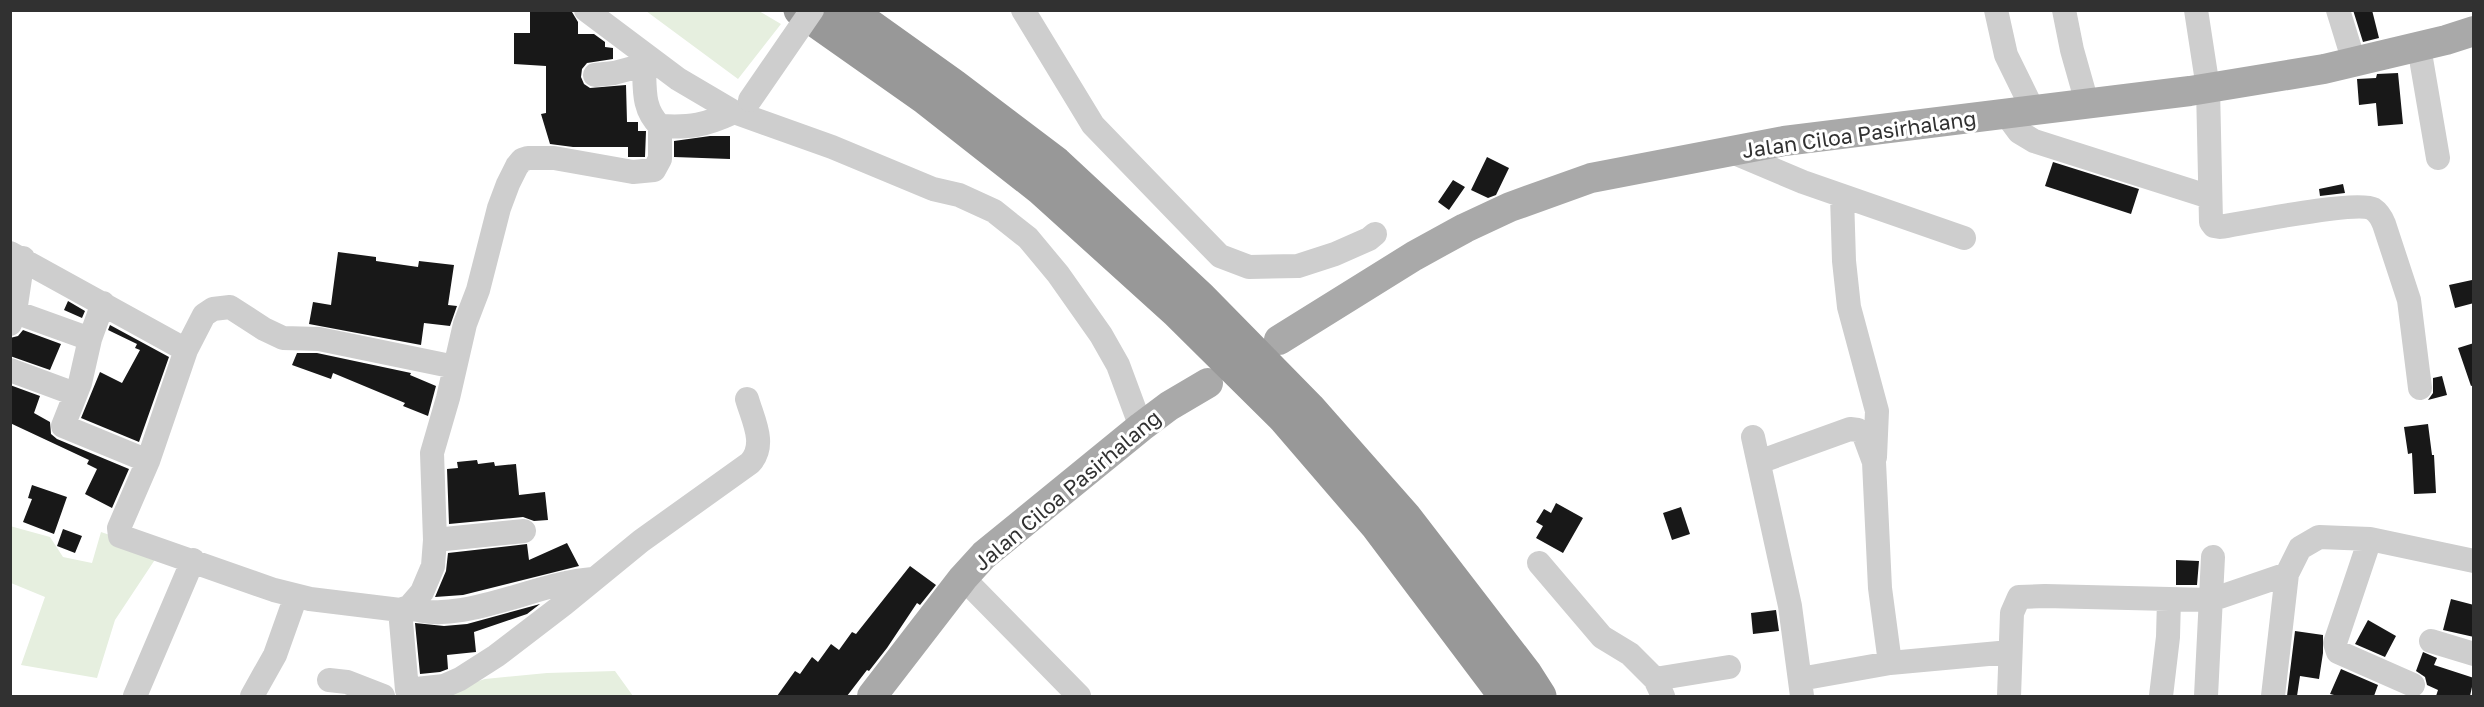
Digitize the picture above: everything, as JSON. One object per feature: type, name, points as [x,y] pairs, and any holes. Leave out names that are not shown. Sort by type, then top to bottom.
[{"type":"highway","points":[[800,10],[925,98],[1041,189],[1177,312],[1284,418],[1369,517],[1505,696]]},
{"type":"highway","points":[[848,10],[953,85],[1056,163],[1200,297],[1309,408],[1406,518],[1526,674],[1540,696]]},
{"type":"main road","name":"Jalan Ciloa Pasirhalang","points":[[1279,340],[1414,256],[1465,228],[1510,207],[1591,178],[1784,141],[2208,88],[2324,69],[2419,47],[2474,31]]},
{"type":"main road","name":"Jalan Ciloa Pasirhalang","points":[[872,696],[963,578],[984,555],[1141,427],[1169,406],[1208,383]]},
{"type":"street","points":[[586,10],[647,61],[678,79],[832,147],[933,189],[959,195],[994,211],[1029,238],[1058,274],[1101,335],[1118,365],[1141,427]]},
{"type":"street","points":[[647,61],[650,117],[660,126],[687,128],[709,124],[742,109],[812,10]]},
{"type":"street","points":[[1023,10],[1093,125],[1220,256],[1249,267],[1298,266],[1335,254],[1375,234]]},
{"type":"street","points":[[1996,10],[2019,112],[2019,132],[2034,141],[2210,197]]},
{"type":"street","points":[[2064,10],[2072,50],[2087,103]]},
{"type":"street","points":[[2196,10],[2208,88],[2211,222],[2220,227],[2346,207],[2372,208],[2379,214],[2384,224],[2409,300],[2420,388]]},
{"type":"street","points":[[2338,10],[2354,62]]},
{"type":"street","points":[[2419,47],[2438,158]]},
{"type":"street","points":[[595,75],[614,73],[647,61]]},
{"type":"street","points":[[392,694],[405,608],[423,592],[433,566],[435,540],[432,453],[465,324],[478,290],[499,208],[508,184],[522,160],[528,158],[554,158],[633,172],[654,170],[660,159],[660,126]]},
{"type":"street","points":[[1732,152],[1803,182],[1964,238]]},
{"type":"street","points":[[1842,196],[1844,261],[1849,307],[1877,411],[1874,462],[1880,588],[1890,663]]},
{"type":"street","points":[[90,339],[13,318],[17,255],[186,350]]},
{"type":"street","points":[[103,303],[63,426],[148,461]]},
{"type":"street","points":[[455,367],[319,339],[284,338],[264,329],[230,307],[213,309],[204,315],[186,350],[148,461],[119,528],[120,536],[193,560],[235,578],[310,600],[405,608],[420,612],[481,606],[566,583],[594,579]]},
{"type":"street","points":[[10,370],[75,394]]},
{"type":"street","points":[[329,680],[347,682],[392,694],[444,686],[460,679],[522,636],[641,541],[750,463],[757,455],[759,441],[747,399]]},
{"type":"street","points":[[1759,462],[1850,429],[1858,430],[1864,435],[1874,462]]},
{"type":"street","points":[[1753,437],[1790,606],[1801,687],[1890,663],[2010,652]]},
{"type":"street","points":[[435,540],[524,531]]},
{"type":"street","points":[[2273,696],[2287,574],[2300,548],[2319,537],[2370,539],[2474,561]]},
{"type":"street","points":[[2370,539],[2335,643],[2336,648],[2338,652],[2413,685]]},
{"type":"street","points":[[2205,696],[2213,557]]},
{"type":"street","points":[[135,696],[193,560]]},
{"type":"street","points":[[1539,563],[1602,637],[1629,654],[1659,687],[1729,667]]},
{"type":"street","points":[[2009,696],[2012,613],[2019,597],[2211,600],[2287,574]]},
{"type":"street","points":[[963,578],[1079,696]]},
{"type":"street","points":[[252,696],[275,655],[296,596]]},
{"type":"street","points":[[2161,696],[2168,636],[2169,599]]},
{"type":"street","points":[[2431,641],[2474,654]]},
{"type":"green space","points":[[646,11],[759,11],[781,24],[738,79]]},
{"type":"green space","points":[[10,526],[50,537],[63,557],[92,563],[101,532],[160,552],[115,620],[97,678],[21,665],[45,597],[11,583]]},
{"type":"green space","points":[[615,671],[633,696],[437,696],[440,693],[485,679],[547,673]]},
{"type":"building","points":[[530,10],[572,12],[578,22],[578,34],[594,34],[605,42],[605,47],[613,48],[613,59],[587,63],[582,69],[581,77],[584,84],[590,88],[626,85],[627,122],[638,122],[638,131],[646,131],[645,157],[628,157],[628,147],[573,147],[550,144],[541,114],[546,113],[546,66],[514,64],[514,33],[530,33]]},
{"type":"building","points":[[2353,10],[2372,10],[2379,38],[2363,42]]},
{"type":"building","points":[[2398,73],[2403,124],[2378,126],[2376,103],[2359,105],[2357,79],[2376,78],[2377,74]]},
{"type":"building","points":[[730,136],[730,159],[674,157],[674,141]]},
{"type":"building","points":[[1487,157],[1509,168],[1496,195],[1488,198],[1471,190]]},
{"type":"building","points":[[2053,162],[2139,189],[2131,214],[2045,186]]},
{"type":"building","points":[[1453,180],[1465,187],[1449,210],[1438,202]]},
{"type":"building","points":[[2343,184],[2345,193],[2320,196],[2319,189]]},
{"type":"building","points":[[338,252],[376,257],[376,261],[418,267],[419,261],[454,265],[448,305],[457,306],[450,326],[424,323],[421,345],[309,324],[313,302],[331,305]]},
{"type":"building","points":[[2472,280],[2474,303],[2455,308],[2449,285]]},
{"type":"building","points":[[68,301],[85,311],[82,318],[64,310]]},
{"type":"building","points":[[110,325],[169,357],[139,442],[81,418],[100,372],[122,383],[140,350],[135,348],[137,344],[108,330]]},
{"type":"building","points":[[23,330],[61,344],[50,370],[10,356],[10,338],[18,336]]},
{"type":"building","points":[[2474,343],[2474,385],[2471,386],[2458,348]]},
{"type":"building","points":[[297,353],[317,353],[411,373],[410,375],[436,386],[428,416],[403,406],[405,403],[333,373],[331,379],[292,365]]},
{"type":"building","points":[[2442,376],[2447,395],[2428,400],[2433,393],[2433,378]]},
{"type":"building","points":[[10,385],[40,396],[34,413],[50,422],[51,434],[57,439],[129,469],[112,508],[85,494],[97,469],[87,464],[89,460],[10,423]]},
{"type":"building","points":[[2428,424],[2432,455],[2434,455],[2436,493],[2414,494],[2412,453],[2408,454],[2404,427]]},
{"type":"building","points":[[477,460],[478,464],[494,462],[495,466],[516,464],[519,495],[545,492],[548,520],[534,521],[523,517],[449,524],[447,469],[458,468],[457,462]]},
{"type":"building","points":[[32,485],[67,497],[54,534],[23,522],[32,499],[28,498]]},
{"type":"building","points":[[1556,503],[1583,518],[1563,553],[1536,538],[1543,526],[1536,522],[1544,509],[1551,513]]},
{"type":"building","points":[[1681,507],[1690,534],[1672,540],[1663,513]]},
{"type":"building","points":[[63,529],[82,536],[75,553],[57,546]]},
{"type":"building","points":[[567,543],[579,566],[463,595],[435,597],[446,571],[448,553],[527,544],[529,560]]},
{"type":"building","points":[[2176,560],[2199,561],[2197,585],[2176,585]]},
{"type":"building","points":[[910,566],[936,585],[920,605],[917,603],[887,648],[847,696],[777,696],[795,671],[800,674],[812,657],[818,662],[831,644],[839,650],[852,632],[856,634]]},
{"type":"building","points":[[2451,599],[2474,605],[2474,637],[2443,630]]},
{"type":"building","points":[[540,604],[527,614],[474,632],[476,652],[447,655],[448,669],[420,674],[415,623],[444,626],[467,624]]},
{"type":"building","points":[[1776,610],[1779,631],[1753,634],[1751,613]]},
{"type":"building","points":[[2368,620],[2396,636],[2385,657],[2355,644]]},
{"type":"building","points":[[2295,631],[2323,635],[2323,653],[2319,679],[2300,676],[2297,696],[2287,696]]},
{"type":"building","points":[[2423,652],[2437,658],[2434,665],[2474,678],[2470,696],[2436,696],[2438,690],[2427,685],[2425,677],[2416,671]]},
{"type":"building","points":[[2341,669],[2378,685],[2374,696],[2330,694]]}]
